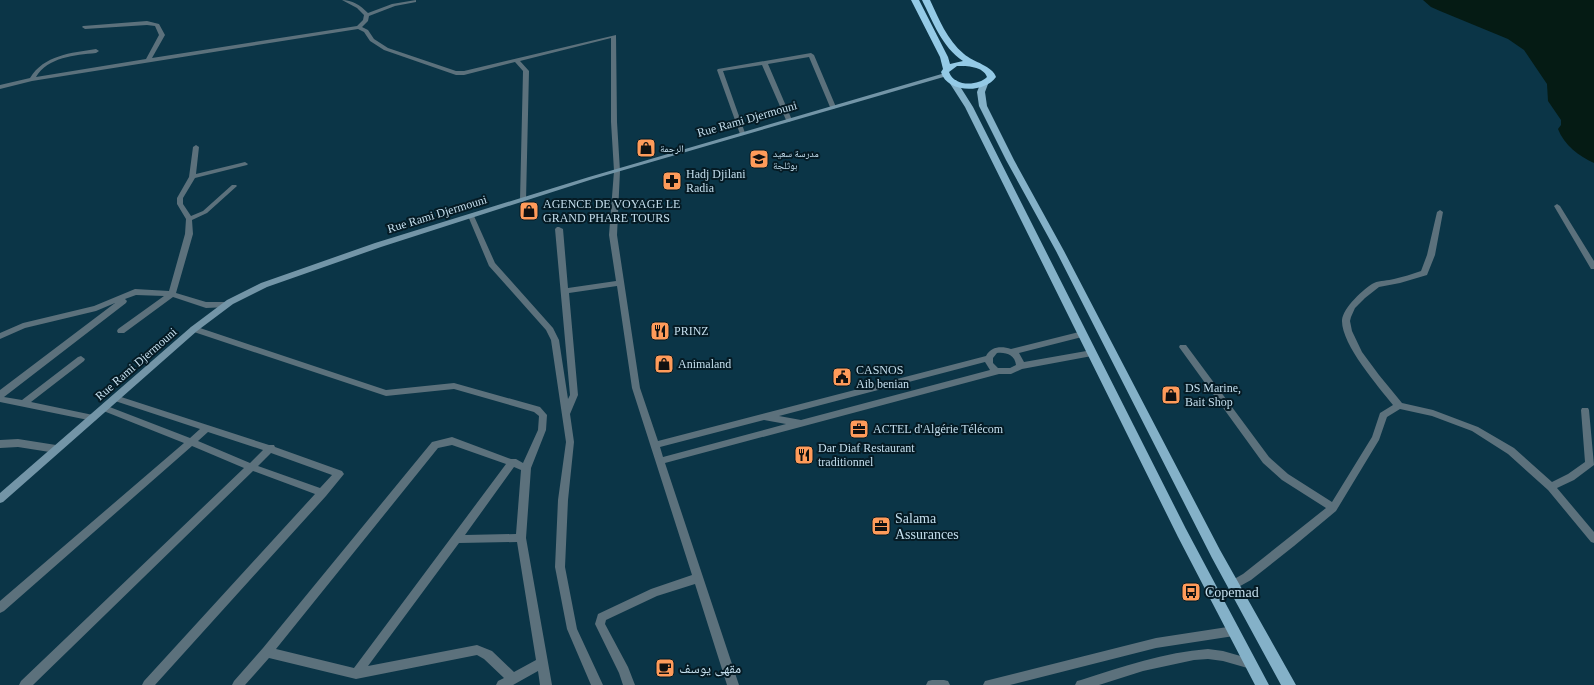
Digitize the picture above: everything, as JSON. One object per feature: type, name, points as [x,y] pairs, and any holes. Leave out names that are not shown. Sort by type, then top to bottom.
[{"type":"highway","points":[[915,0],[944,57],[949,75],[969,86],[984,84],[991,78],[990,74],[987,70],[961,57],[948,43],[926,0]]},
{"type":"highway","points":[[949,75],[950,66],[962,63],[975,64]]},
{"type":"main road","name":"Rue Rami Djermouni","points":[[0,499],[194,329],[225,305],[264,285],[378,245],[617,171],[833,106],[949,75]]},
{"type":"main road","points":[[949,75],[969,107],[1182,533],[1262,685]]},
{"type":"main road","points":[[984,84],[981,92],[984,106],[1007,153],[1064,258],[1233,585],[1288,685]]},
{"type":"street","points":[[344,0],[359,7],[367,15]]},
{"type":"street","points":[[394,5],[397,0]]},
{"type":"street","points":[[367,15],[394,5],[414,0]]},
{"type":"street","points":[[359,27],[365,21],[367,15]]},
{"type":"street","points":[[85,27],[148,23],[157,25],[162,35],[148,60]]},
{"type":"street","points":[[0,87],[32,79],[346,28],[359,27],[366,31],[372,40],[386,49],[456,73],[464,73],[614,36],[614,122],[617,171],[613,235],[636,388],[733,685]]},
{"type":"street","points":[[32,79],[35,73],[43,65],[52,60],[69,55],[96,51]]},
{"type":"street","points":[[742,133],[720,70],[811,55],[833,106]]},
{"type":"street","points":[[516,60],[526,71],[523,200]]},
{"type":"street","points":[[764,62],[788,120]]},
{"type":"street","points":[[120,331],[172,294],[189,234],[189,219],[180,204],[180,198],[192,177],[196,147]]},
{"type":"street","points":[[192,177],[245,164]]},
{"type":"street","points":[[189,219],[205,212],[234,186]]},
{"type":"street","points":[[1557,206],[1594,267]]},
{"type":"street","points":[[1399,406],[1369,369],[1352,340],[1346,321],[1350,309],[1363,295],[1377,285],[1399,281],[1424,273],[1431,255],[1440,212]]},
{"type":"street","points":[[471,216],[492,264],[549,328],[555,340],[570,442],[563,500],[560,567],[572,629],[597,685]]},
{"type":"street","points":[[559,229],[574,395],[566,415]]},
{"type":"street","points":[[564,291],[620,283]]},
{"type":"street","points":[[0,336],[23,326],[96,308],[135,292],[172,294],[206,305],[225,305]]},
{"type":"street","points":[[0,395],[135,292]]},
{"type":"street","points":[[194,329],[386,393],[454,386],[537,409],[543,415],[542,430],[526,468],[520,538],[546,685]]},
{"type":"street","points":[[655,446],[988,358],[992,352],[996,350],[1012,352],[1083,334]]},
{"type":"street","points":[[1182,346],[1266,460],[1285,477],[1333,508]]},
{"type":"street","points":[[1012,352],[1019,358],[1020,366]]},
{"type":"street","points":[[660,461],[998,371],[1013,372],[1020,366],[1092,353]]},
{"type":"street","points":[[988,358],[991,366],[998,371]]},
{"type":"street","points":[[23,404],[81,359]]},
{"type":"street","points":[[115,398],[206,429],[271,448],[340,474],[148,685]]},
{"type":"street","points":[[0,399],[92,418]]},
{"type":"street","points":[[1233,585],[1247,577],[1292,543],[1333,508],[1376,438],[1383,414],[1399,406],[1433,413],[1475,429],[1511,451],[1551,486],[1594,539]]},
{"type":"street","points":[[104,408],[251,467],[323,493]]},
{"type":"street","points":[[1551,486],[1571,477],[1590,464],[1585,410]]},
{"type":"street","points":[[763,417],[801,423]]},
{"type":"street","points":[[0,608],[206,429]]},
{"type":"street","points":[[238,685],[267,652],[435,444],[452,441],[526,468]]},
{"type":"street","points":[[0,444],[18,443],[56,450]]},
{"type":"street","points":[[25,685],[271,448]]},
{"type":"street","points":[[356,674],[512,462]]},
{"type":"street","points":[[456,539],[520,538]]},
{"type":"street","points":[[629,685],[624,671],[600,624],[602,617],[655,592],[698,578]]},
{"type":"street","points":[[989,685],[1156,643],[1234,631]]},
{"type":"street","points":[[267,652],[356,674],[477,650],[488,655],[514,679]]},
{"type":"street","points":[[1081,685],[1143,666],[1194,655],[1208,654],[1223,656],[1251,664]]},
{"type":"street","points":[[502,685],[541,663]]},
{"type":"street","points":[[932,685],[944,685]]},
{"type":"shaded area","points":[[1423,0],[1594,0],[1594,163],[1583,157],[1564,140],[1558,129],[1561,125],[1561,120],[1548,101],[1547,84],[1524,50],[1508,39],[1431,7]]},
{"type":"place","name":"الرحمة","points":[[646,148]]},
{"type":"place","name":"مدرسة سعيد بوثلجة","points":[[759,159]]},
{"type":"place","name":"Hadj Djilani Radia","points":[[672,181]]},
{"type":"place","name":"AGENCE DE VOYAGE LE GRAND PHARE TOURS","points":[[529,211]]},
{"type":"place","name":"PRINZ","points":[[660,331]]},
{"type":"place","name":"Animaland","points":[[664,364]]},
{"type":"place","name":"CASNOS Aib benian","points":[[842,377]]},
{"type":"place","name":"DS Marine, Bait Shop","points":[[1171,395]]},
{"type":"place","name":"ACTEL d'Algérie Télécom","points":[[859,429]]},
{"type":"place","name":"Dar Diaf Restaurant traditionnel","points":[[804,455]]},
{"type":"place","name":"Salama Assurances","points":[[881,526]]},
{"type":"place","name":"Copemad","points":[[1191,592]]},
{"type":"place","name":"مقهى يوسف","points":[[665,668]]}]
